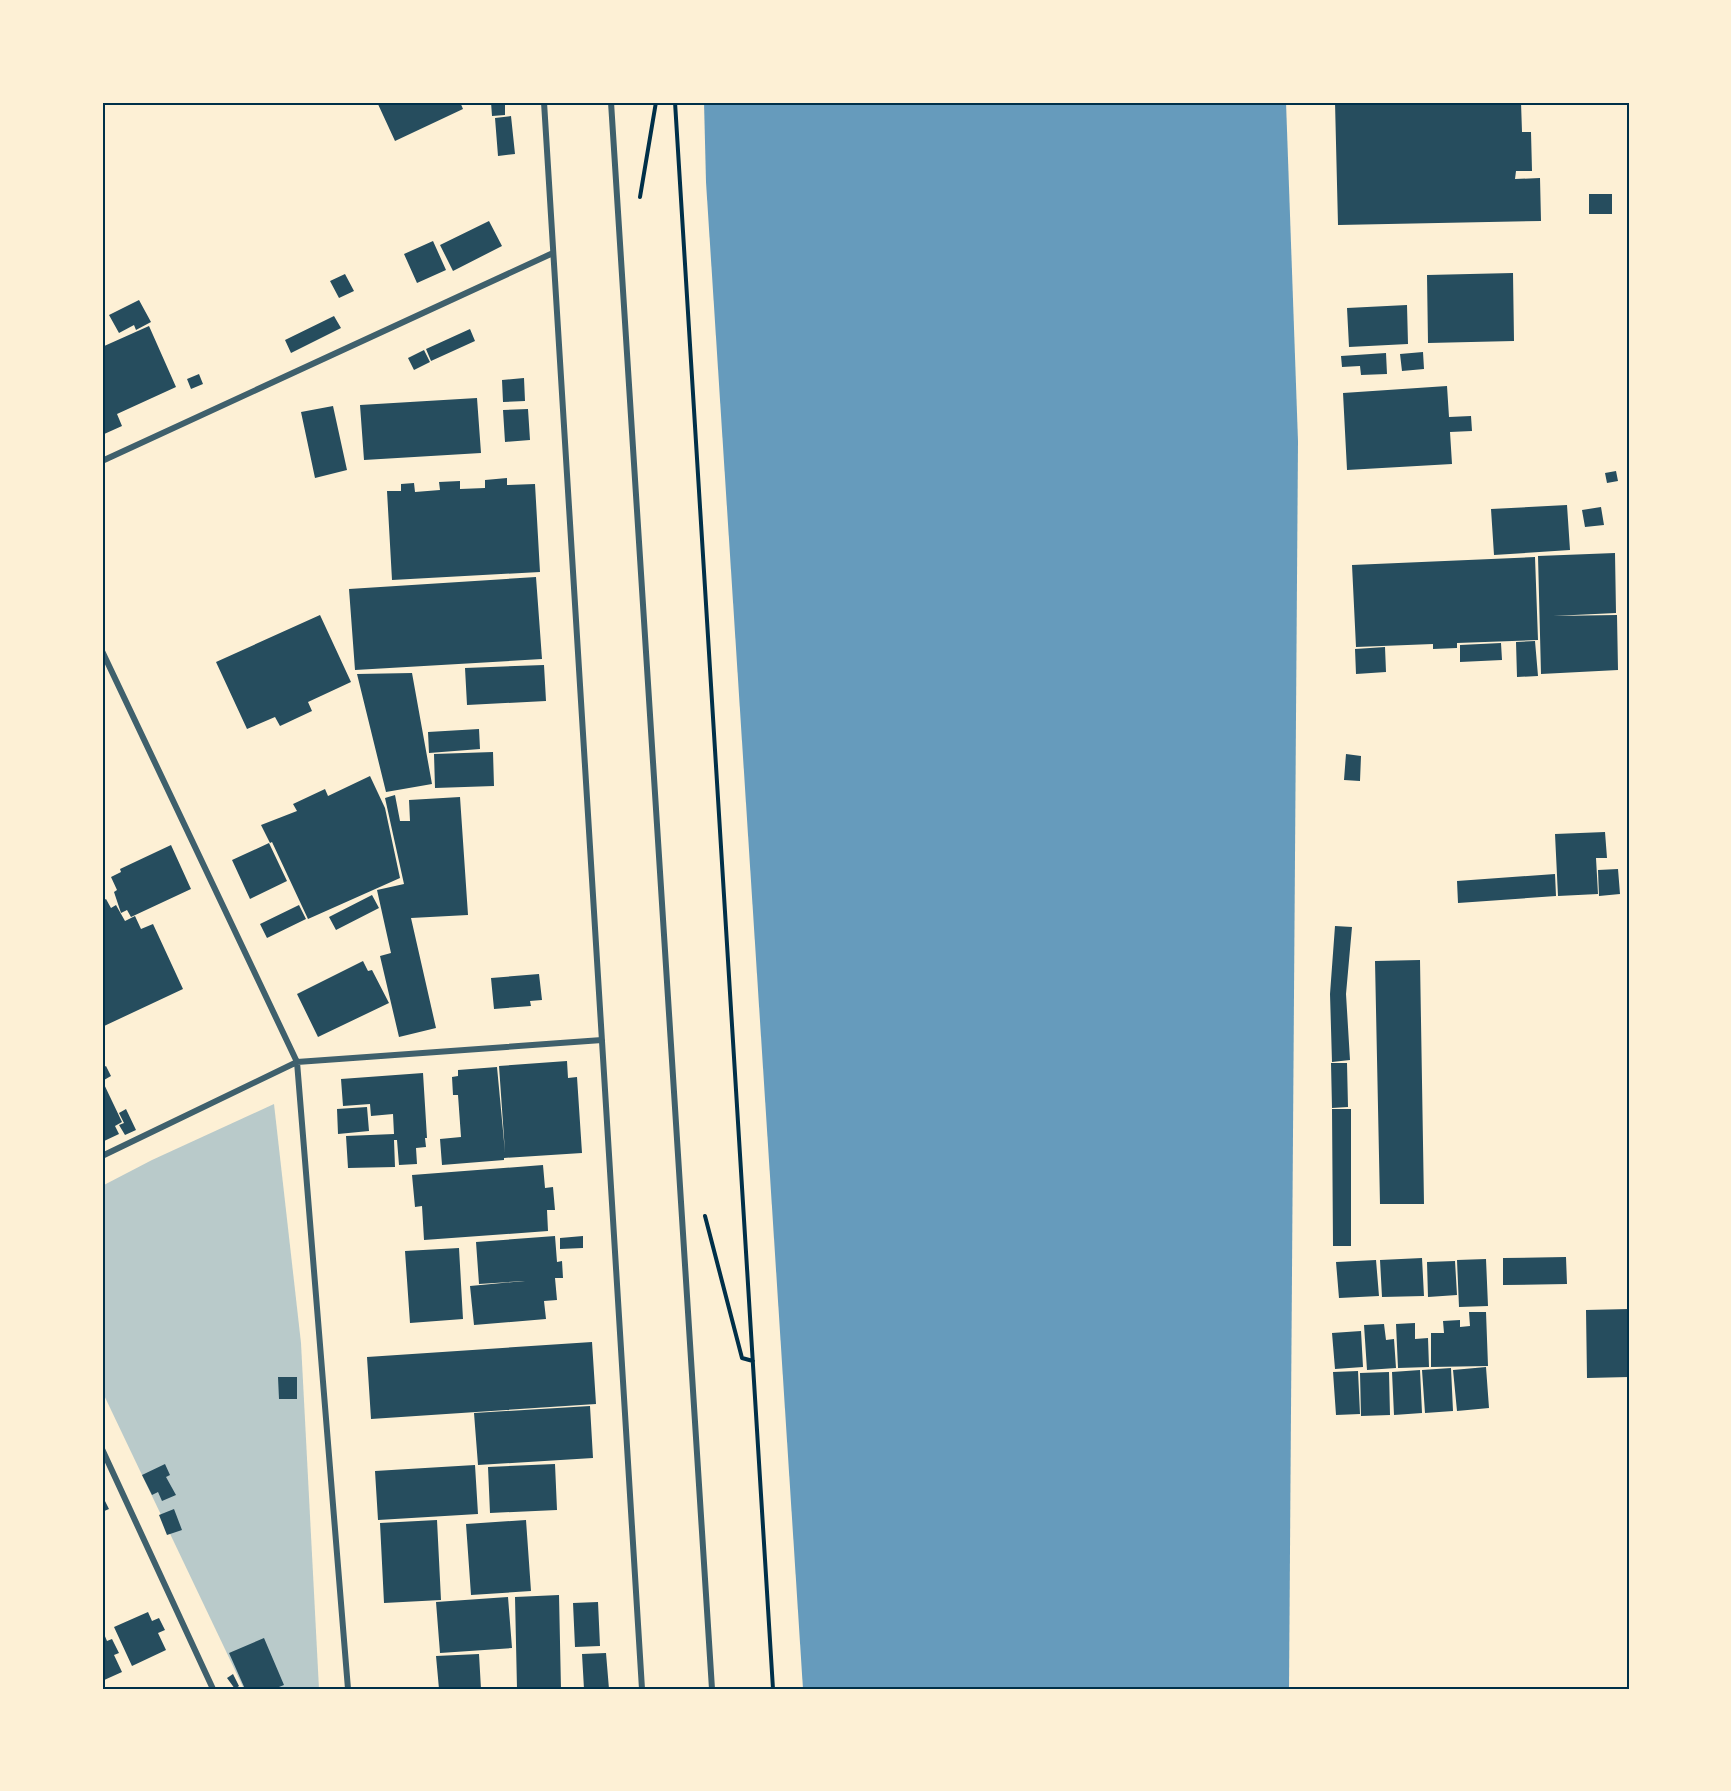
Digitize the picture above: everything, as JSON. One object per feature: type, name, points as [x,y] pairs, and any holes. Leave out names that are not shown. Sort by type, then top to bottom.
[{"type":"street","points":[[544,102],[642,1689]]},
{"type":"street","points":[[611,102],[712,1689]]},
{"type":"street","points":[[102,461],[554,254]]},
{"type":"street","points":[[102,651],[297,1062],[348,1689]]},
{"type":"street","points":[[102,1156],[297,1062],[602,1040]]},
{"type":"street","points":[[102,1449],[213,1689]]},
{"type":"path","points":[[639,200],[656,102]]},
{"type":"path","points":[[675,102],[773,1689]]},
{"type":"path","points":[[680,1186],[700,1196],[742,1358],[753,1361]]},
{"type":"shaded area","points":[[274,1104],[301,1343],[319,1689],[244,1689],[102,1391],[102,1186],[152,1160]]},
{"type":"water","points":[[704,102],[1286,102],[1298,441],[1289,1689],[803,1689],[706,182]]},
{"type":"building","points":[[377,102],[460,102],[463,109],[395,141]]},
{"type":"building","points":[[491,102],[505,102],[505,115],[492,116]]},
{"type":"building","points":[[1335,102],[1521,102],[1522,132],[1531,132],[1532,171],[1516,171],[1515,179],[1540,178],[1541,221],[1338,225]]},
{"type":"building","points":[[511,116],[515,154],[498,156],[495,118]]},
{"type":"building","points":[[1589,194],[1612,194],[1612,214],[1589,214]]},
{"type":"building","points":[[489,221],[502,246],[453,271],[440,245]]},
{"type":"building","points":[[433,241],[446,270],[417,283],[404,254]]},
{"type":"building","points":[[1513,273],[1514,341],[1428,343],[1427,275]]},
{"type":"building","points":[[345,274],[354,291],[339,298],[330,281]]},
{"type":"building","points":[[139,300],[151,322],[136,330],[134,325],[119,333],[109,315]]},
{"type":"building","points":[[1407,305],[1408,344],[1349,347],[1347,308]]},
{"type":"building","points":[[334,316],[341,328],[291,353],[285,340]]},
{"type":"building","points":[[149,326],[176,387],[117,414],[122,426],[102,435],[102,347]]},
{"type":"building","points":[[470,329],[475,341],[431,361],[426,349]]},
{"type":"building","points":[[424,350],[430,362],[414,370],[408,358]]},
{"type":"building","points":[[1423,352],[1424,369],[1402,371],[1400,354]]},
{"type":"building","points":[[1386,353],[1387,374],[1361,375],[1360,366],[1342,367],[1341,356]]},
{"type":"building","points":[[199,374],[203,384],[191,389],[187,379]]},
{"type":"building","points":[[524,378],[525,401],[503,402],[502,380]]},
{"type":"building","points":[[1447,386],[1449,417],[1471,416],[1472,431],[1450,432],[1452,464],[1347,470],[1343,393]]},
{"type":"building","points":[[477,398],[481,453],[364,460],[360,405]]},
{"type":"building","points":[[333,406],[347,470],[315,478],[301,412]]},
{"type":"building","points":[[528,409],[530,440],[505,442],[503,410]]},
{"type":"building","points":[[1616,471],[1618,481],[1607,483],[1605,473]]},
{"type":"building","points":[[507,478],[507,485],[535,484],[540,572],[392,580],[387,491],[401,491],[401,484],[414,483],[415,492],[440,490],[439,482],[460,481],[460,489],[485,488],[485,480]]},
{"type":"building","points":[[1567,505],[1570,550],[1494,555],[1491,509]]},
{"type":"building","points":[[1601,507],[1604,525],[1585,527],[1582,510]]},
{"type":"building","points":[[1615,553],[1616,613],[1553,616],[1617,615],[1618,670],[1541,674],[1538,556]]},
{"type":"building","points":[[1535,557],[1538,640],[1457,643],[1457,648],[1433,649],[1433,644],[1356,647],[1352,565]]},
{"type":"building","points":[[536,577],[542,659],[355,670],[349,589]]},
{"type":"building","points":[[320,615],[351,682],[308,702],[312,711],[280,726],[275,717],[247,729],[216,662]]},
{"type":"building","points":[[1535,641],[1538,676],[1517,677],[1516,642]]},
{"type":"building","points":[[1501,643],[1502,660],[1460,662],[1460,645]]},
{"type":"building","points":[[1385,647],[1386,672],[1356,674],[1355,649]]},
{"type":"building","points":[[544,665],[546,701],[467,705],[465,668]]},
{"type":"building","points":[[412,673],[432,784],[386,792],[357,674]]},
{"type":"building","points":[[479,729],[480,749],[429,753],[428,732]]},
{"type":"building","points":[[493,752],[494,786],[435,788],[434,754]]},
{"type":"building","points":[[1346,754],[1361,756],[1360,781],[1344,780]]},
{"type":"building","points":[[370,776],[385,808],[400,878],[308,919],[272,842],[270,843],[261,825],[297,811],[293,804],[325,789],[328,796]]},
{"type":"building","points":[[395,795],[400,821],[410,821],[409,800],[460,797],[468,915],[411,918],[436,1028],[399,1037],[380,956],[391,953],[377,890],[404,884],[385,798]]},
{"type":"building","points":[[1605,832],[1607,858],[1596,858],[1598,894],[1558,896],[1555,834]]},
{"type":"building","points":[[269,843],[287,881],[250,899],[232,860]]},
{"type":"building","points":[[171,845],[191,889],[131,917],[127,910],[121,913],[114,892],[117,890],[111,877],[121,872],[120,869]]},
{"type":"building","points":[[1618,869],[1620,894],[1599,896],[1598,870]]},
{"type":"building","points":[[1555,874],[1556,896],[1458,903],[1457,881]]},
{"type":"building","points":[[372,895],[379,908],[336,930],[329,917]]},
{"type":"building","points":[[106,899],[111,908],[116,905],[125,921],[135,916],[141,929],[153,924],[183,989],[102,1027],[102,901]]},
{"type":"building","points":[[299,905],[306,919],[267,938],[260,924]]},
{"type":"building","points":[[1335,926],[1352,927],[1346,994],[1350,1060],[1332,1062],[1330,994]]},
{"type":"building","points":[[1420,960],[1424,1204],[1380,1204],[1375,961]]},
{"type":"building","points":[[363,961],[368,971],[372,970],[389,1003],[318,1037],[297,994]]},
{"type":"building","points":[[539,974],[542,1000],[530,1001],[531,1006],[494,1009],[491,978]]},
{"type":"building","points":[[567,1061],[568,1078],[577,1077],[582,1153],[442,1165],[440,1139],[461,1137],[458,1095],[453,1095],[452,1077],[458,1076],[458,1070],[497,1067],[505,1152],[499,1066]]},
{"type":"building","points":[[1331,1063],[1347,1063],[1348,1107],[1332,1108]]},
{"type":"building","points":[[106,1066],[111,1076],[104,1080],[102,1068]]},
{"type":"building","points":[[423,1073],[427,1138],[425,1138],[426,1147],[416,1148],[417,1164],[399,1165],[397,1140],[394,1140],[395,1167],[348,1168],[346,1136],[394,1134],[393,1114],[371,1116],[370,1104],[343,1106],[341,1079]]},
{"type":"building","points":[[102,1080],[122,1122],[115,1126],[119,1134],[102,1142]]},
{"type":"building","points":[[367,1107],[369,1131],[338,1134],[337,1109]]},
{"type":"building","points":[[126,1109],[136,1130],[125,1135],[119,1125],[124,1123],[119,1113]]},
{"type":"building","points":[[1332,1109],[1351,1109],[1351,1246],[1333,1246]]},
{"type":"building","points":[[543,1165],[545,1188],[553,1187],[555,1210],[547,1210],[548,1231],[424,1240],[422,1206],[415,1207],[412,1175]]},
{"type":"building","points":[[555,1236],[557,1262],[562,1261],[563,1278],[555,1278],[557,1300],[544,1301],[546,1319],[474,1325],[470,1286],[525,1281],[479,1284],[476,1242]]},
{"type":"building","points":[[583,1236],[583,1248],[560,1249],[560,1238]]},
{"type":"building","points":[[459,1248],[463,1319],[410,1323],[405,1251]]},
{"type":"building","points":[[1566,1257],[1567,1284],[1503,1285],[1503,1258]]},
{"type":"building","points":[[1422,1258],[1424,1296],[1382,1297],[1380,1260]]},
{"type":"building","points":[[1486,1259],[1488,1306],[1459,1307],[1457,1260]]},
{"type":"building","points":[[1376,1260],[1379,1296],[1339,1298],[1336,1262]]},
{"type":"building","points":[[1455,1261],[1457,1295],[1428,1297],[1427,1262]]},
{"type":"building","points":[[1629,1309],[1629,1377],[1587,1378],[1586,1310]]},
{"type":"building","points":[[1469,1312],[1486,1312],[1488,1366],[1431,1367],[1431,1333],[1444,1333],[1443,1321],[1460,1320],[1460,1327],[1470,1326]]},
{"type":"building","points":[[1415,1323],[1415,1339],[1428,1338],[1429,1367],[1398,1368],[1396,1324]]},
{"type":"building","points":[[1384,1324],[1386,1340],[1394,1339],[1396,1368],[1367,1370],[1364,1325]]},
{"type":"building","points":[[1361,1331],[1363,1367],[1335,1369],[1332,1333]]},
{"type":"building","points":[[592,1342],[596,1404],[371,1419],[367,1357]]},
{"type":"building","points":[[1486,1367],[1489,1408],[1457,1411],[1453,1370]]},
{"type":"building","points":[[1451,1368],[1453,1411],[1425,1413],[1422,1370]]},
{"type":"building","points":[[1420,1370],[1422,1413],[1394,1415],[1392,1372]]},
{"type":"building","points":[[1358,1371],[1360,1414],[1336,1415],[1333,1372]]},
{"type":"building","points":[[1389,1372],[1390,1415],[1361,1416],[1360,1373]]},
{"type":"building","points":[[278,1377],[297,1377],[297,1399],[279,1399]]},
{"type":"building","points":[[590,1406],[593,1458],[478,1465],[474,1413]]},
{"type":"building","points":[[165,1464],[170,1475],[166,1477],[176,1495],[162,1501],[158,1492],[152,1495],[142,1475]]},
{"type":"building","points":[[555,1464],[557,1510],[490,1513],[488,1467]]},
{"type":"building","points":[[475,1465],[478,1514],[378,1520],[375,1471]]},
{"type":"building","points":[[102,1495],[109,1509],[102,1512]]},
{"type":"building","points":[[174,1509],[182,1530],[167,1535],[159,1515]]},
{"type":"building","points":[[437,1520],[441,1600],[384,1603],[380,1523]]},
{"type":"building","points":[[526,1520],[531,1591],[471,1595],[466,1524]]},
{"type":"building","points":[[559,1595],[561,1689],[517,1689],[515,1597]]},
{"type":"building","points":[[508,1597],[512,1648],[440,1653],[436,1602]]},
{"type":"building","points":[[598,1602],[600,1646],[575,1647],[573,1603]]},
{"type":"building","points":[[148,1612],[152,1621],[159,1618],[165,1630],[158,1633],[166,1650],[132,1666],[114,1627]]},
{"type":"building","points":[[104,1634],[107,1641],[112,1639],[119,1653],[114,1655],[122,1672],[102,1681],[102,1635]]},
{"type":"building","points":[[264,1638],[284,1685],[279,1687],[280,1689],[245,1689],[229,1653]]},
{"type":"building","points":[[606,1653],[609,1689],[584,1689],[582,1654]]},
{"type":"building","points":[[479,1654],[481,1689],[439,1689],[436,1656]]},
{"type":"building","points":[[233,1674],[239,1686],[235,1689],[227,1678]]}]
